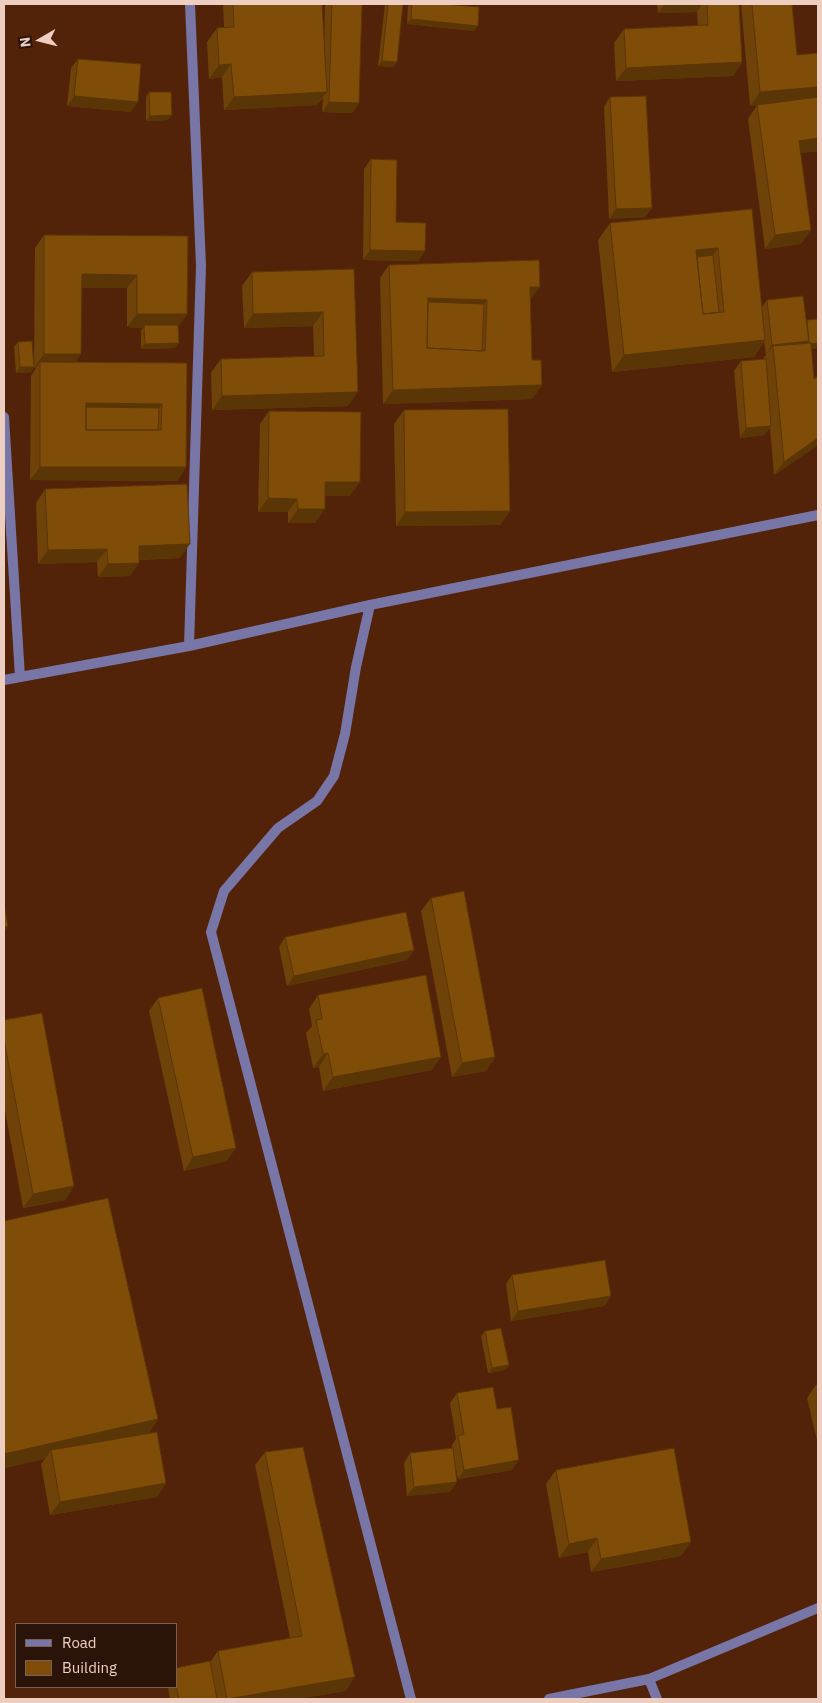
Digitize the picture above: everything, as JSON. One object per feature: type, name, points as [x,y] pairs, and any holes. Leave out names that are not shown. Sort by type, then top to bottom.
[{"type":"street","points":[[189,646],[201,266],[190,4]]},
{"type":"street","points":[[4,417],[20,677]]},
{"type":"street","points":[[4,680],[189,646],[370,605],[818,515]]},
{"type":"street","points":[[370,605],[356,667],[345,734],[334,776],[317,801],[278,828],[224,891],[212,932],[411,1699]]},
{"type":"street","points":[[549,1699],[649,1679],[818,1608]]},
{"type":"street","points":[[649,1679],[657,1699]]},
{"type":"building","points":[[233,4],[322,4],[327,92],[234,97],[231,64],[219,65],[217,28],[234,27]]},
{"type":"building","points":[[332,4],[362,4],[359,103],[329,102]]},
{"type":"building","points":[[388,4],[403,4],[397,62],[382,61]]},
{"type":"building","points":[[412,4],[479,7],[478,26],[411,19]]},
{"type":"building","points":[[707,4],[739,4],[742,62],[626,68],[624,29],[708,25]]},
{"type":"building","points":[[752,4],[792,4],[797,55],[818,53],[818,87],[760,92]]},
{"type":"building","points":[[78,59],[141,64],[138,102],[74,96]]},
{"type":"building","points":[[149,92],[171,92],[172,115],[150,116]]},
{"type":"building","points":[[646,96],[652,208],[616,209],[610,97]]},
{"type":"building","points":[[818,97],[818,138],[799,141],[811,230],[775,235],[757,105]]},
{"type":"building","points":[[371,159],[397,160],[396,222],[426,223],[425,251],[370,250]]},
{"type":"building","points":[[752,209],[765,340],[624,355],[610,223]],"holes":[[[718,248],[724,312],[703,314],[696,250]]]},
{"type":"building","points":[[44,235],[188,236],[187,314],[137,314],[137,275],[82,274],[81,354],[44,354]]},
{"type":"building","points":[[713,255],[719,312],[703,314],[697,257]]},
{"type":"building","points":[[539,260],[540,287],[530,287],[532,360],[541,360],[542,385],[393,390],[389,265]],"holes":[[[428,298],[487,300],[485,351],[427,348]]]},
{"type":"building","points":[[354,269],[358,392],[222,396],[221,359],[324,356],[323,312],[253,314],[252,272]]},
{"type":"building","points":[[803,296],[809,341],[772,345],[767,300]]},
{"type":"building","points":[[428,302],[484,304],[482,351],[427,348]]},
{"type":"building","points":[[818,319],[818,343],[811,344],[809,343],[807,320]]},
{"type":"building","points":[[144,325],[178,325],[179,343],[145,344]]},
{"type":"building","points":[[32,341],[34,367],[20,367],[18,342]]},
{"type":"building","points":[[811,343],[814,379],[818,376],[818,438],[784,462],[773,346]]},
{"type":"building","points":[[766,359],[771,426],[746,428],[741,361]]},
{"type":"building","points":[[40,362],[187,363],[186,467],[40,467]],"holes":[[[86,403],[162,404],[161,430],[86,430]]]},
{"type":"building","points":[[86,407],[159,408],[158,430],[86,430]]},
{"type":"building","points":[[508,409],[510,511],[405,512],[404,410]]},
{"type":"building","points":[[269,411],[361,412],[360,482],[325,482],[325,509],[298,509],[297,499],[268,498]]},
{"type":"building","points":[[187,484],[190,544],[139,546],[139,563],[108,564],[107,549],[48,550],[45,489]]},
{"type":"building","points":[[464,891],[495,1057],[462,1063],[431,898]]},
{"type":"building","points":[[4,905],[8,926],[4,927]]},
{"type":"building","points":[[406,912],[414,950],[294,976],[285,937]]},
{"type":"building","points":[[426,975],[441,1057],[333,1077],[328,1053],[323,1054],[316,1020],[322,1019],[318,995]]},
{"type":"building","points":[[202,988],[236,1148],[193,1157],[158,998]]},
{"type":"building","points":[[42,1013],[74,1186],[33,1194],[4,1040],[4,1020]]},
{"type":"building","points":[[108,1198],[158,1419],[4,1454],[4,1221]]},
{"type":"building","points":[[605,1260],[611,1296],[518,1311],[512,1275]]},
{"type":"building","points":[[501,1328],[509,1365],[492,1368],[485,1331]]},
{"type":"building","points":[[493,1387],[497,1409],[511,1407],[519,1460],[464,1470],[458,1436],[464,1434],[457,1393]]},
{"type":"building","points":[[157,1432],[166,1483],[60,1502],[51,1450]]},
{"type":"building","points":[[303,1447],[355,1677],[227,1699],[218,1651],[302,1636],[265,1452]]},
{"type":"building","points":[[453,1448],[457,1482],[414,1487],[410,1453]]},
{"type":"building","points":[[674,1448],[691,1542],[601,1559],[597,1538],[569,1544],[556,1470]]},
{"type":"building","points":[[210,1661],[217,1699],[179,1699],[176,1688],[178,1688],[178,1668]]}]
